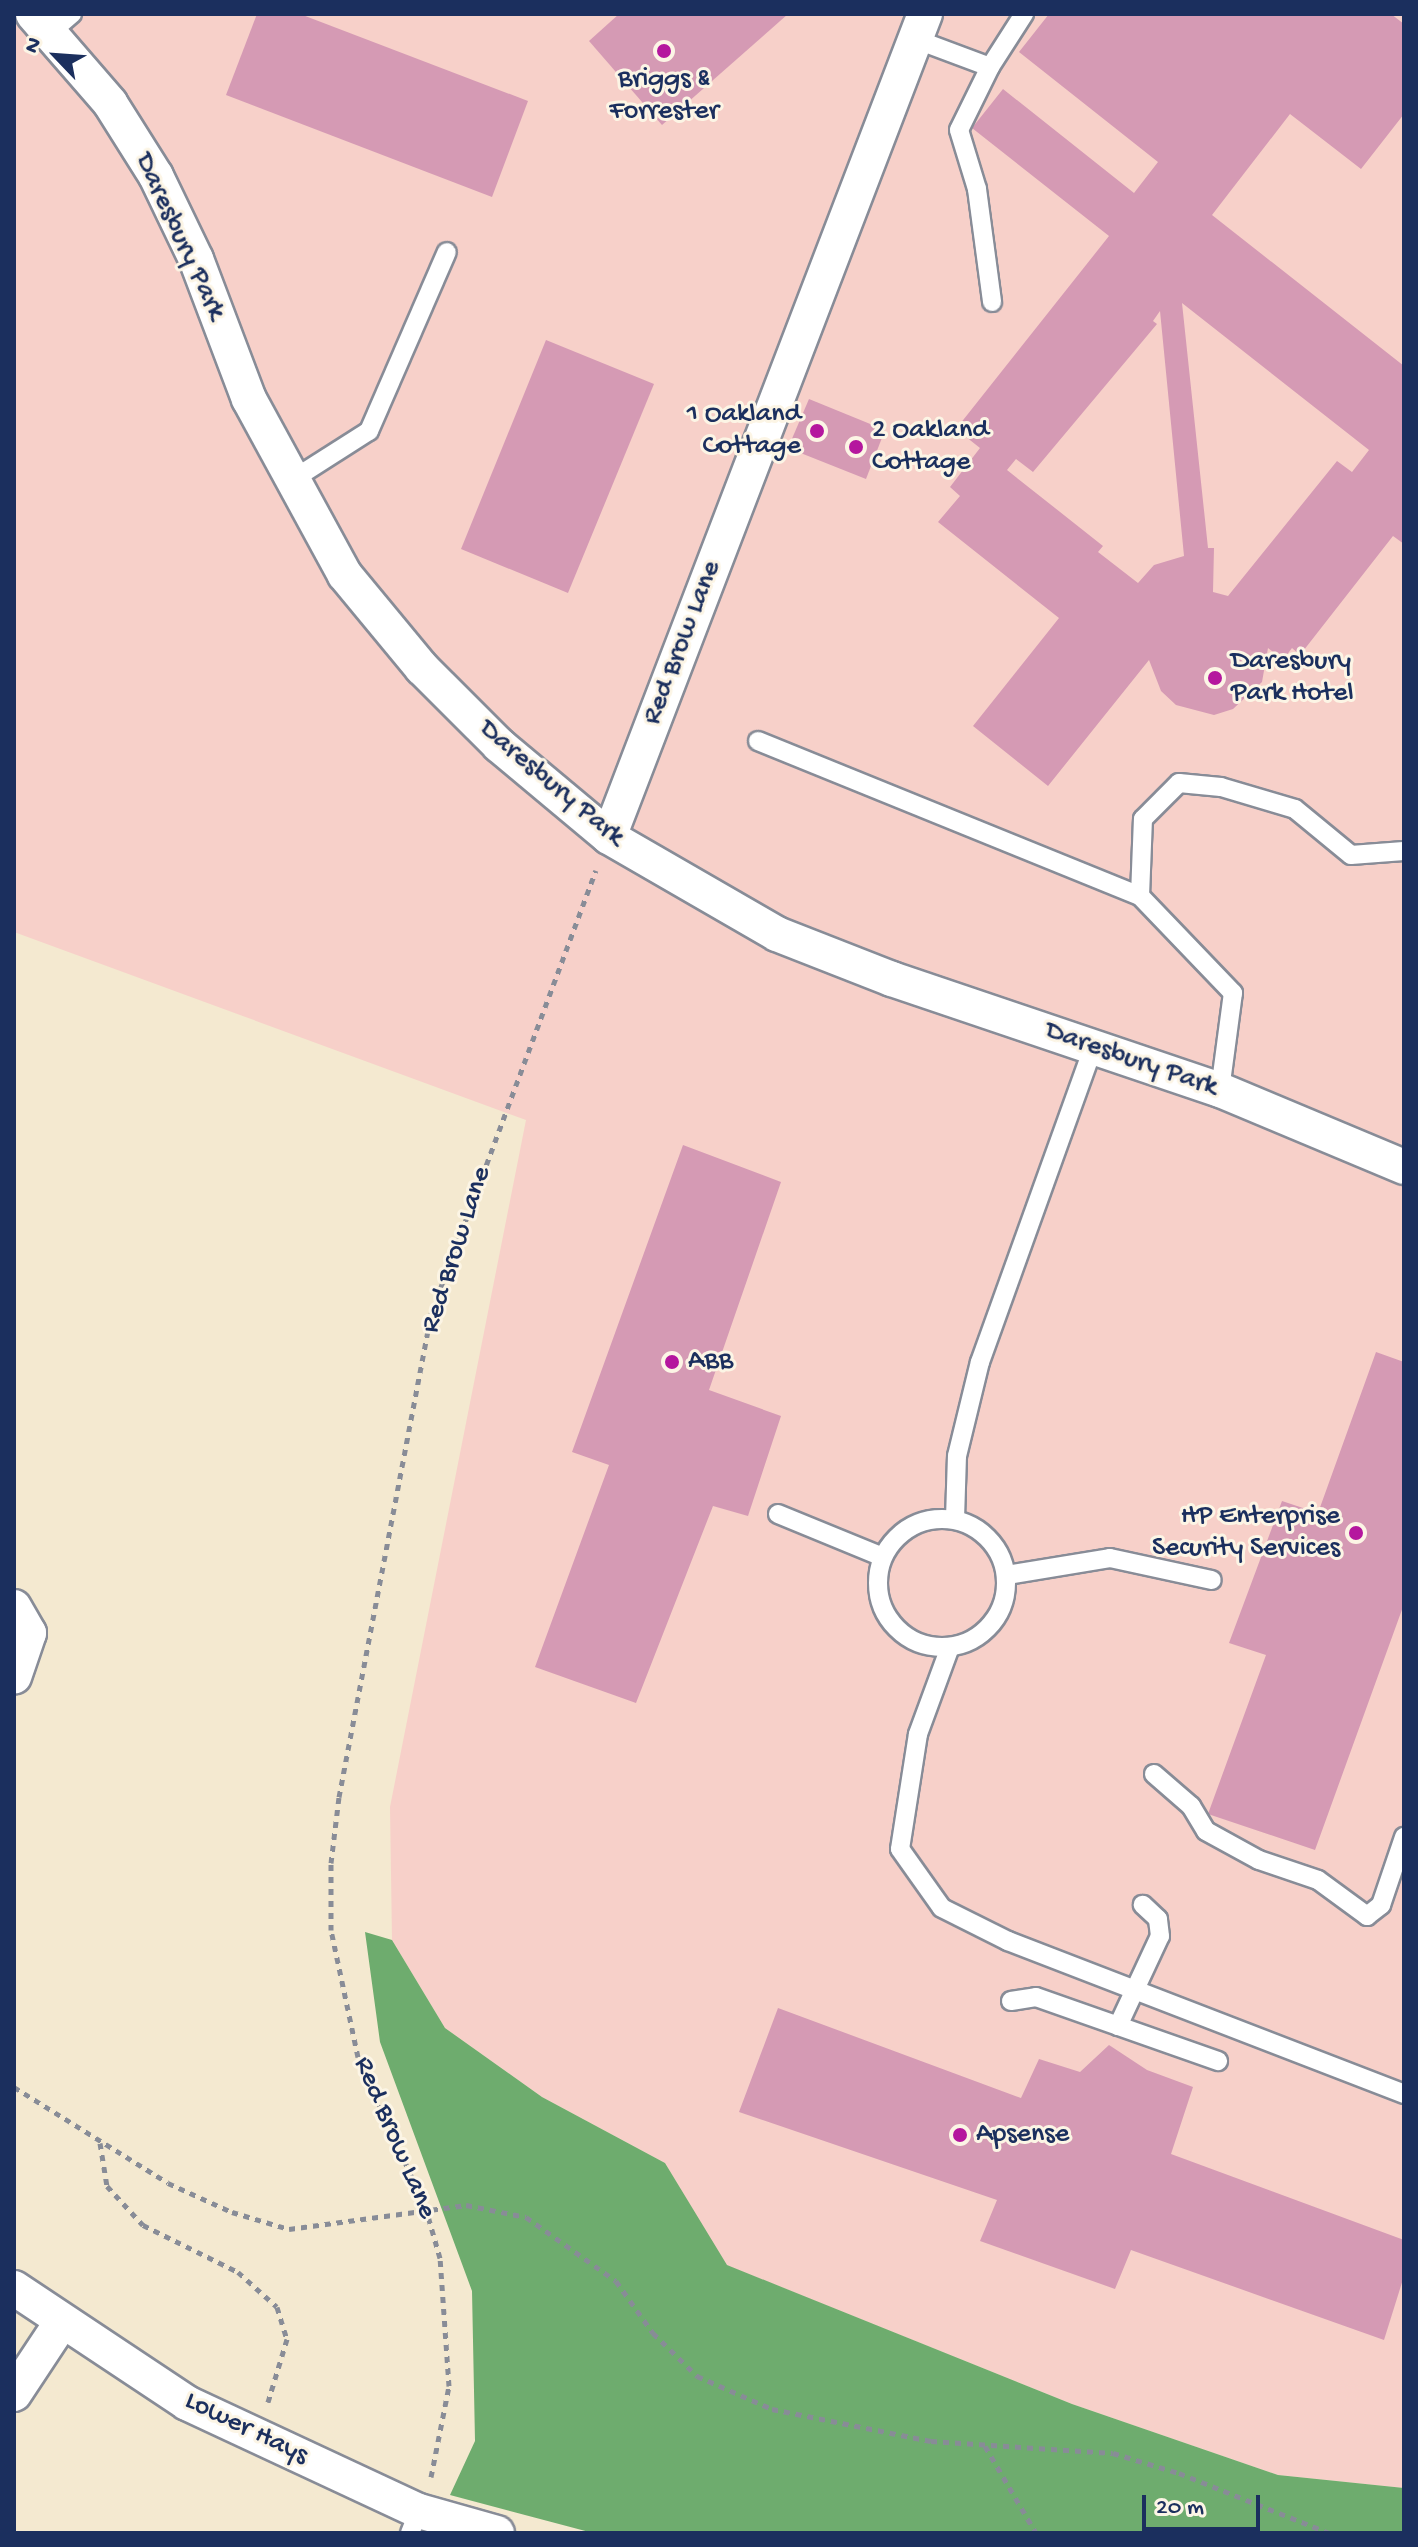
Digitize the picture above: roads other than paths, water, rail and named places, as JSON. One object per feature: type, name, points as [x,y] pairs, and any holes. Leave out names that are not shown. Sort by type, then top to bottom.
[{"type":"street","name":"Daresbury Park","points":[[52,20],[156,176],[196,259],[249,399],[345,575],[422,668],[499,745],[609,837],[777,934],[1093,1048],[1220,1090],[1404,1167]]},
{"type":"street","name":"Red Brow Lane","points":[[609,837],[920,26]]},
{"type":"street","points":[[14,1607],[29,1633],[14,1677]]},
{"type":"street","name":"Lower Hays","points":[[14,2288],[61,2323],[187,2403],[254,2434],[414,2522],[497,2533]]},
{"type":"street","points":[[14,2394],[61,2323]]},
{"type":"lane","points":[[992,302],[977,189],[959,130],[990,67],[1024,14]]},
{"type":"lane","points":[[920,26],[990,67]]},
{"type":"lane","points":[[292,480],[369,431],[447,252]]},
{"type":"lane","points":[[758,741],[1140,896],[1233,993],[1220,1090]]},
{"type":"lane","points":[[1140,896],[1143,819],[1179,783],[1221,787],[1295,809],[1351,855],[1404,851]]},
{"type":"lane","points":[[955,1519],[957,1456],[980,1362],[1093,1048]]},
{"type":"lane","points":[[778,1514],[883,1557]]},
{"type":"lane","points":[[955,1519],[990,1539],[1007,1575],[999,1614],[970,1642],[950,1647],[912,1640],[885,1613],[879,1595],[883,1557],[895,1539],[913,1525],[955,1519]]},
{"type":"lane","points":[[1007,1575],[1110,1558],[1212,1580]]},
{"type":"lane","points":[[950,1647],[918,1734],[900,1849],[942,1908],[1008,1941],[1404,2094]]},
{"type":"lane","points":[[1154,1774],[1191,1806],[1206,1831],[1259,1860],[1318,1880],[1367,1916],[1381,1905],[1404,1837]]},
{"type":"lane","points":[[1118,2026],[1161,1926],[1143,1905]]},
{"type":"lane","points":[[1011,2001],[1036,1997],[1218,2061]]},
{"type":"place","name":"Briggs & Forrester","points":[[664,51]]},
{"type":"place","name":"1 Oakland Cottage","points":[[817,431]]},
{"type":"place","name":"2 Oakland Cottage","points":[[856,447]]},
{"type":"place","name":"Daresbury Park Hotel","points":[[1215,678]]},
{"type":"place","name":"ABB","points":[[672,1362]]},
{"type":"place","name":"HP Enterprise Security Services","points":[[1356,1533]]},
{"type":"place","name":"Apsense","points":[[960,2135]]}]
